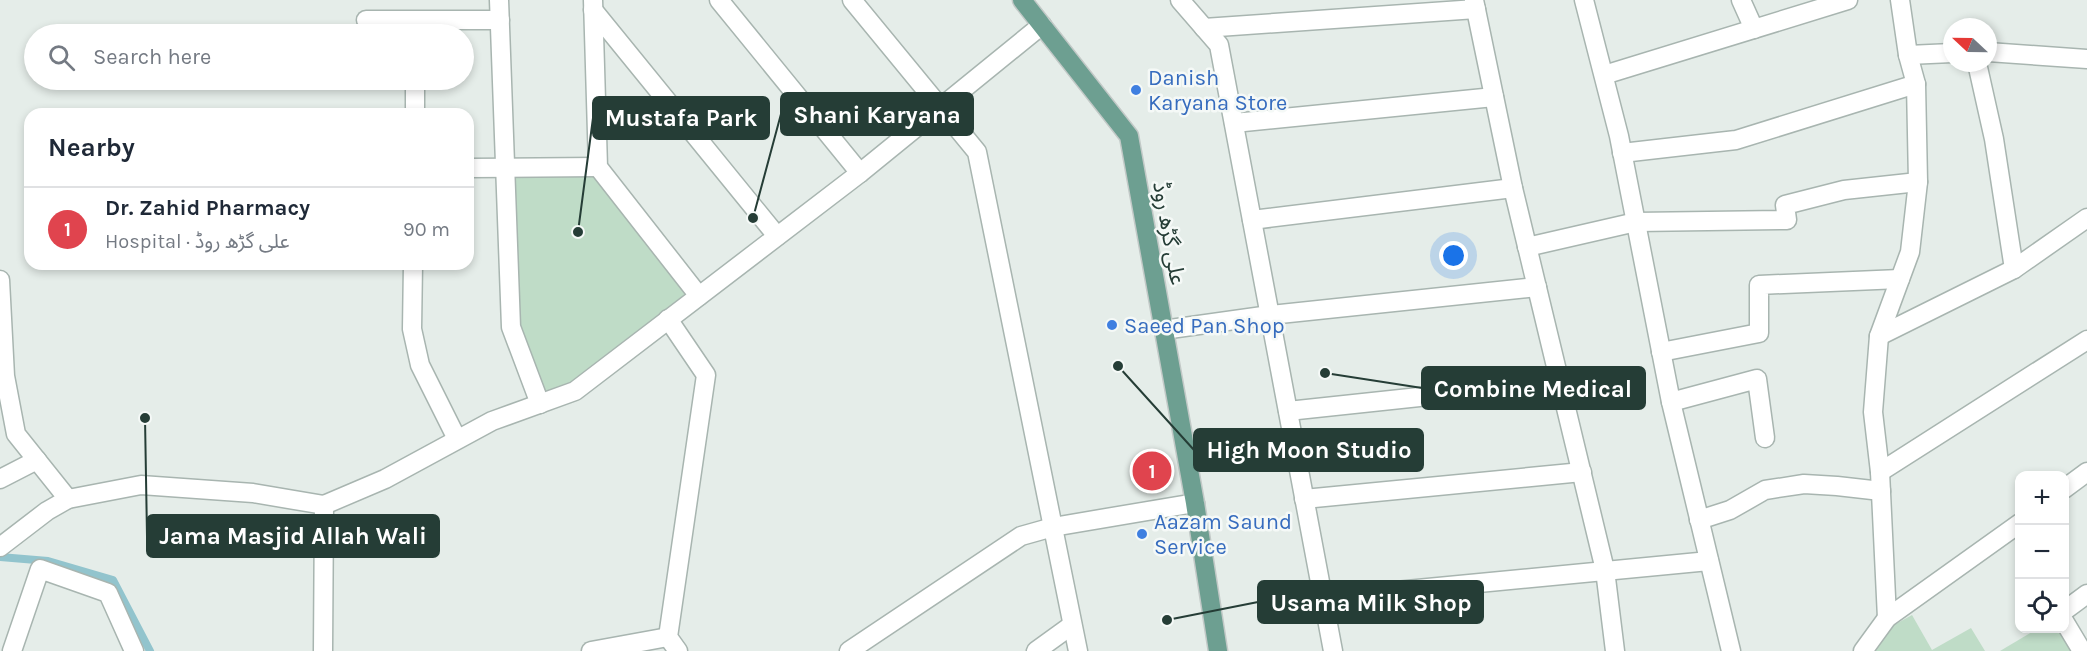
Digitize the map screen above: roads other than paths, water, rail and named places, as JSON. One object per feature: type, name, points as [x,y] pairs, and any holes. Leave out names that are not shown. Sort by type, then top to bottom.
[{"type":"main road","name":"علی گڑھ روڈ","points":[[1023,0],[1128,136],[1195,503],[1218,651]]},
{"type":"street","points":[[499,0],[511,327],[540,404]]},
{"type":"street","points":[[719,0],[860,173]]},
{"type":"street","points":[[852,0],[977,152],[1078,651]]},
{"type":"street","points":[[1180,0],[1219,45],[1333,651]]},
{"type":"street","points":[[1741,0],[1754,29]]},
{"type":"street","points":[[1604,75],[1848,0]]},
{"type":"street","points":[[1887,618],[1880,472],[1873,412],[1879,336],[1910,252],[1918,182],[1916,84],[1908,55],[1900,0]]},
{"type":"street","points":[[1588,1],[1622,153],[1671,402],[1731,651]]},
{"type":"street","points":[[1204,28],[1475,4],[1513,188],[1605,570],[1615,651]]},
{"type":"street","points":[[593,5],[777,236]]},
{"type":"street","points":[[593,5],[598,167],[699,296]]},
{"type":"street","points":[[366,20],[395,24]]},
{"type":"street","points":[[452,24],[500,20]]},
{"type":"street","points":[[3,544],[68,499],[141,485],[253,493],[324,505],[385,479],[492,421],[575,391],[860,173],[1042,25]]},
{"type":"street","points":[[1908,55],[1943,53]]},
{"type":"street","points":[[1997,53],[2087,59]]},
{"type":"street","points":[[1979,72],[1994,140],[2014,269]]},
{"type":"street","points":[[1622,153],[1736,140],[1916,84]]},
{"type":"street","points":[[414,108],[415,90]]},
{"type":"street","points":[[1234,123],[1494,97]]},
{"type":"street","points":[[474,168],[598,167]]},
{"type":"street","points":[[1527,247],[1636,222],[1787,220],[1785,205],[1844,190],[1918,182]]},
{"type":"street","points":[[1252,220],[1513,188]]},
{"type":"street","points":[[1879,336],[2014,269],[2087,218]]},
{"type":"street","points":[[413,270],[412,329],[420,365],[457,439]]},
{"type":"street","points":[[1661,352],[1759,333],[1759,285],[1900,279]]},
{"type":"street","points":[[0,280],[5,376],[16,434],[68,499]]},
{"type":"street","points":[[1164,330],[1270,315],[1537,287]]},
{"type":"street","points":[[591,651],[673,644],[706,375],[668,320]]},
{"type":"street","points":[[1880,472],[2087,340]]},
{"type":"street","points":[[1671,402],[1757,379],[1765,438]]},
{"type":"street","points":[[1288,411],[1560,382]]},
{"type":"street","points":[[0,479],[37,460]]},
{"type":"street","points":[[1304,499],[1582,472]]},
{"type":"street","points":[[2069,485],[2087,472]]},
{"type":"street","points":[[1699,520],[1730,510],[1765,490],[1804,484],[1881,491]]},
{"type":"street","points":[[849,651],[1021,537],[1053,527],[1195,503]]},
{"type":"street","points":[[323,651],[324,505]]},
{"type":"street","points":[[1863,651],[1887,618],[2015,534]]},
{"type":"street","points":[[1323,598],[1709,561]]},
{"type":"street","points":[[12,651],[40,569],[108,593],[134,651]]},
{"type":"street","points":[[2069,607],[2087,594]]},
{"type":"street","points":[[1036,651],[1072,625]]},
{"type":"street","points":[[2069,629],[2082,651]]},
{"type":"waterway","points":[[0,557],[48,561],[113,580],[150,651]]},
{"type":"place","name":"Danish Karyana Store","points":[[1136,90]]},
{"type":"place","name":"Shani Karyana","points":[[753,218]]},
{"type":"place","name":"Mustafa Park","points":[[578,232]]},
{"type":"place","name":"Saeed Pan Shop","points":[[1112,325]]},
{"type":"place","name":"High Moon Studio","points":[[1118,366]]},
{"type":"place","name":"Combine Medical","points":[[1325,373]]},
{"type":"place","name":"Jama Masjid Allah Wali","points":[[145,418]]},
{"type":"place","name":"Dr. Zahid Pharmacy","points":[[1152,471]]},
{"type":"place","name":"Aazam Saund Service","points":[[1142,534]]},
{"type":"place","name":"Usama Milk Shop","points":[[1167,620]]}]
